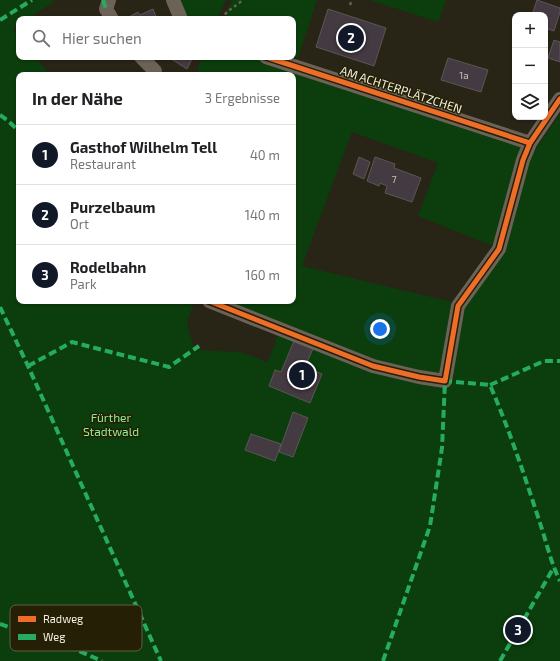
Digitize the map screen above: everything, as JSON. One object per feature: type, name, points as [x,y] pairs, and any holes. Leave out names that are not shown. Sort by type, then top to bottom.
[{"type":"street","points":[[109,0],[106,9],[110,16]]},
{"type":"street","points":[[173,0],[180,16]]},
{"type":"street","points":[[144,60],[155,71]]},
{"type":"street","name":"AM ACHTERPLÄTZCHEN","points":[[275,60],[530,143]]},
{"type":"street","points":[[217,304],[373,366],[418,377],[445,381],[458,306],[499,249],[523,160],[530,143],[560,99]]},
{"type":"path","points":[[224,16],[243,0]]},
{"type":"path","points":[[350,6],[352,0]]},
{"type":"green space","name":"Fürther Stadtwald","points":[[0,0],[56,0],[32,16],[16,16],[16,27],[13,29],[16,33],[16,60],[38,60],[48,72],[16,72],[16,304],[194,304],[187,322],[194,350],[240,352],[268,362],[281,327],[221,304],[296,304],[296,72],[198,72],[200,60],[270,60],[535,150],[560,114],[560,661],[0,661]],"holes":[[[352,132],[438,163],[418,216],[493,246],[452,302],[302,266]]]},
{"type":"green space","points":[[168,0],[226,0],[218,16],[175,16]]},
{"type":"green space","points":[[232,0],[317,0],[298,58],[296,58],[296,16],[225,16]]},
{"type":"green space","points":[[370,0],[446,0],[438,22]]},
{"type":"building","points":[[537,0],[560,8],[554,31],[548,29],[548,12],[533,12]]},
{"type":"building","points":[[153,9],[156,16],[131,16],[138,12],[140,15]]},
{"type":"building","points":[[328,9],[386,28],[374,66],[316,47]]},
{"type":"building","points":[[554,40],[560,42],[560,62],[548,58]]},
{"type":"building","points":[[448,58],[488,70],[481,92],[441,80]]},
{"type":"building","points":[[173,60],[192,60],[187,69]]},
{"type":"building","points":[[359,157],[370,162],[364,179],[353,174]]},
{"type":"building","points":[[375,157],[395,164],[394,168],[421,178],[412,202],[385,193],[387,186],[380,183],[379,186],[367,181]]},
{"type":"building","points":[[296,336],[315,344],[305,367],[322,374],[310,403],[269,386],[275,370],[281,372]]},
{"type":"building","points":[[293,412],[308,418],[293,457],[279,452]]},
{"type":"building","points":[[251,434],[281,444],[275,461],[245,450]]},
{"type":"marked path","points":[[0,20],[32,0]]},
{"type":"marked path","points":[[103,0],[106,9]]},
{"type":"marked path","points":[[0,115],[16,128]]},
{"type":"marked path","points":[[0,307],[136,605]]},
{"type":"marked path","points":[[28,366],[72,342],[169,367],[199,346]]},
{"type":"marked path","points":[[490,385],[544,361],[560,361]]},
{"type":"marked path","points":[[383,661],[430,526],[442,448],[445,381],[490,385],[504,418],[560,581]]},
{"type":"marked path","points":[[500,661],[554,567]]},
{"type":"marked path","points":[[142,619],[161,661]]},
{"type":"marked path","points":[[0,624],[10,627]]},
{"type":"marked path","points":[[79,651],[102,661]]},
{"type":"cycle path","points":[[275,60],[530,143]]},
{"type":"cycle path","points":[[217,304],[373,366],[419,377],[445,381],[458,306],[499,249],[523,160],[530,143],[560,99]]},
{"type":"place","name":"Purzelbaum","points":[[351,38]]},
{"type":"place","name":"Gasthof Wilhelm Tell","points":[[302,375]]},
{"type":"place","name":"Rodelbahn","points":[[518,630]]}]
